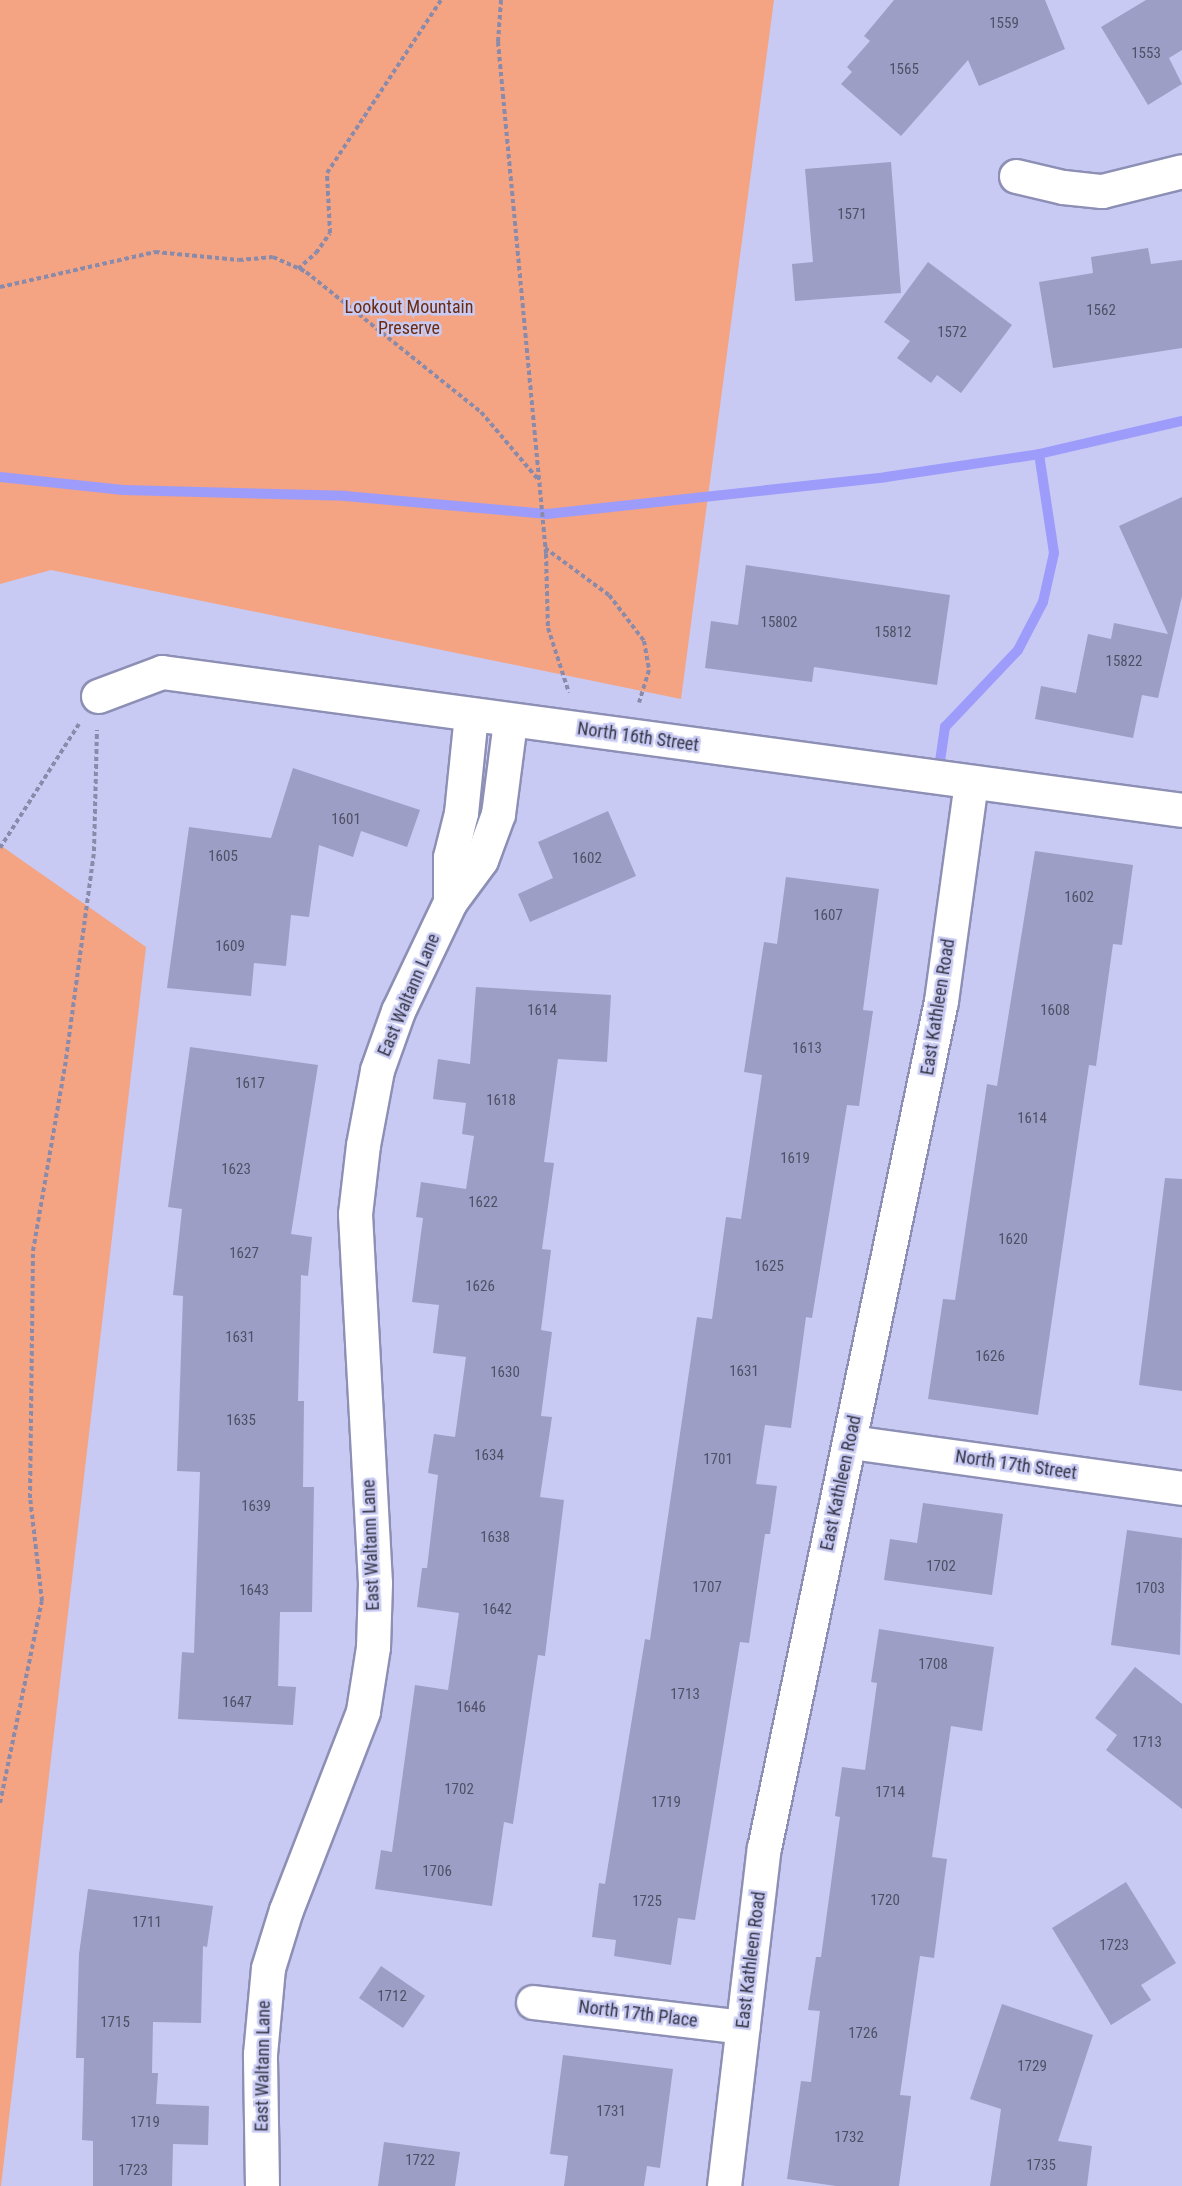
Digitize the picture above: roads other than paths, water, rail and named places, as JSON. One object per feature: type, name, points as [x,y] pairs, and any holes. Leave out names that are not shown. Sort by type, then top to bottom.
[{"type":"street","points":[[1016,176],[1063,187],[1102,190],[1182,171]]},
{"type":"street","name":"North 16th Street","points":[[98,696],[162,672],[510,721],[1182,810]]},
{"type":"street","name":"East Waltann Lane","points":[[450,902],[450,857],[455,839],[466,766],[471,715]]},
{"type":"street","name":"East Waltann Lane","points":[[262,2186],[260,2054],[268,1968],[286,1910],[363,1711],[373,1647],[375,1583],[355,1215],[363,1145],[377,1070],[398,1011],[450,902],[481,860],[498,814],[510,721]]},
{"type":"street","points":[[466,766],[503,769]]},
{"type":"street","name":"East Kathleen Road","points":[[724,2186],[764,1848],[780,1757],[851,1442],[941,1001],[971,782]]},
{"type":"street","points":[[455,839],[488,841]]},
{"type":"street","name":"North 17th Street","points":[[851,1442],[1182,1488]]},
{"type":"street","name":"North 17th Place","points":[[533,2002],[743,2027]]},
{"type":"waterway","points":[[0,477],[123,490],[345,496],[547,514],[886,477],[1039,454],[1182,421]]},
{"type":"waterway","points":[[938,775],[945,727],[1018,650],[1043,602],[1054,553],[1039,454]]},
{"type":"park label","name":"Lookout Mountain Preserve","points":[[409,318]]}]
